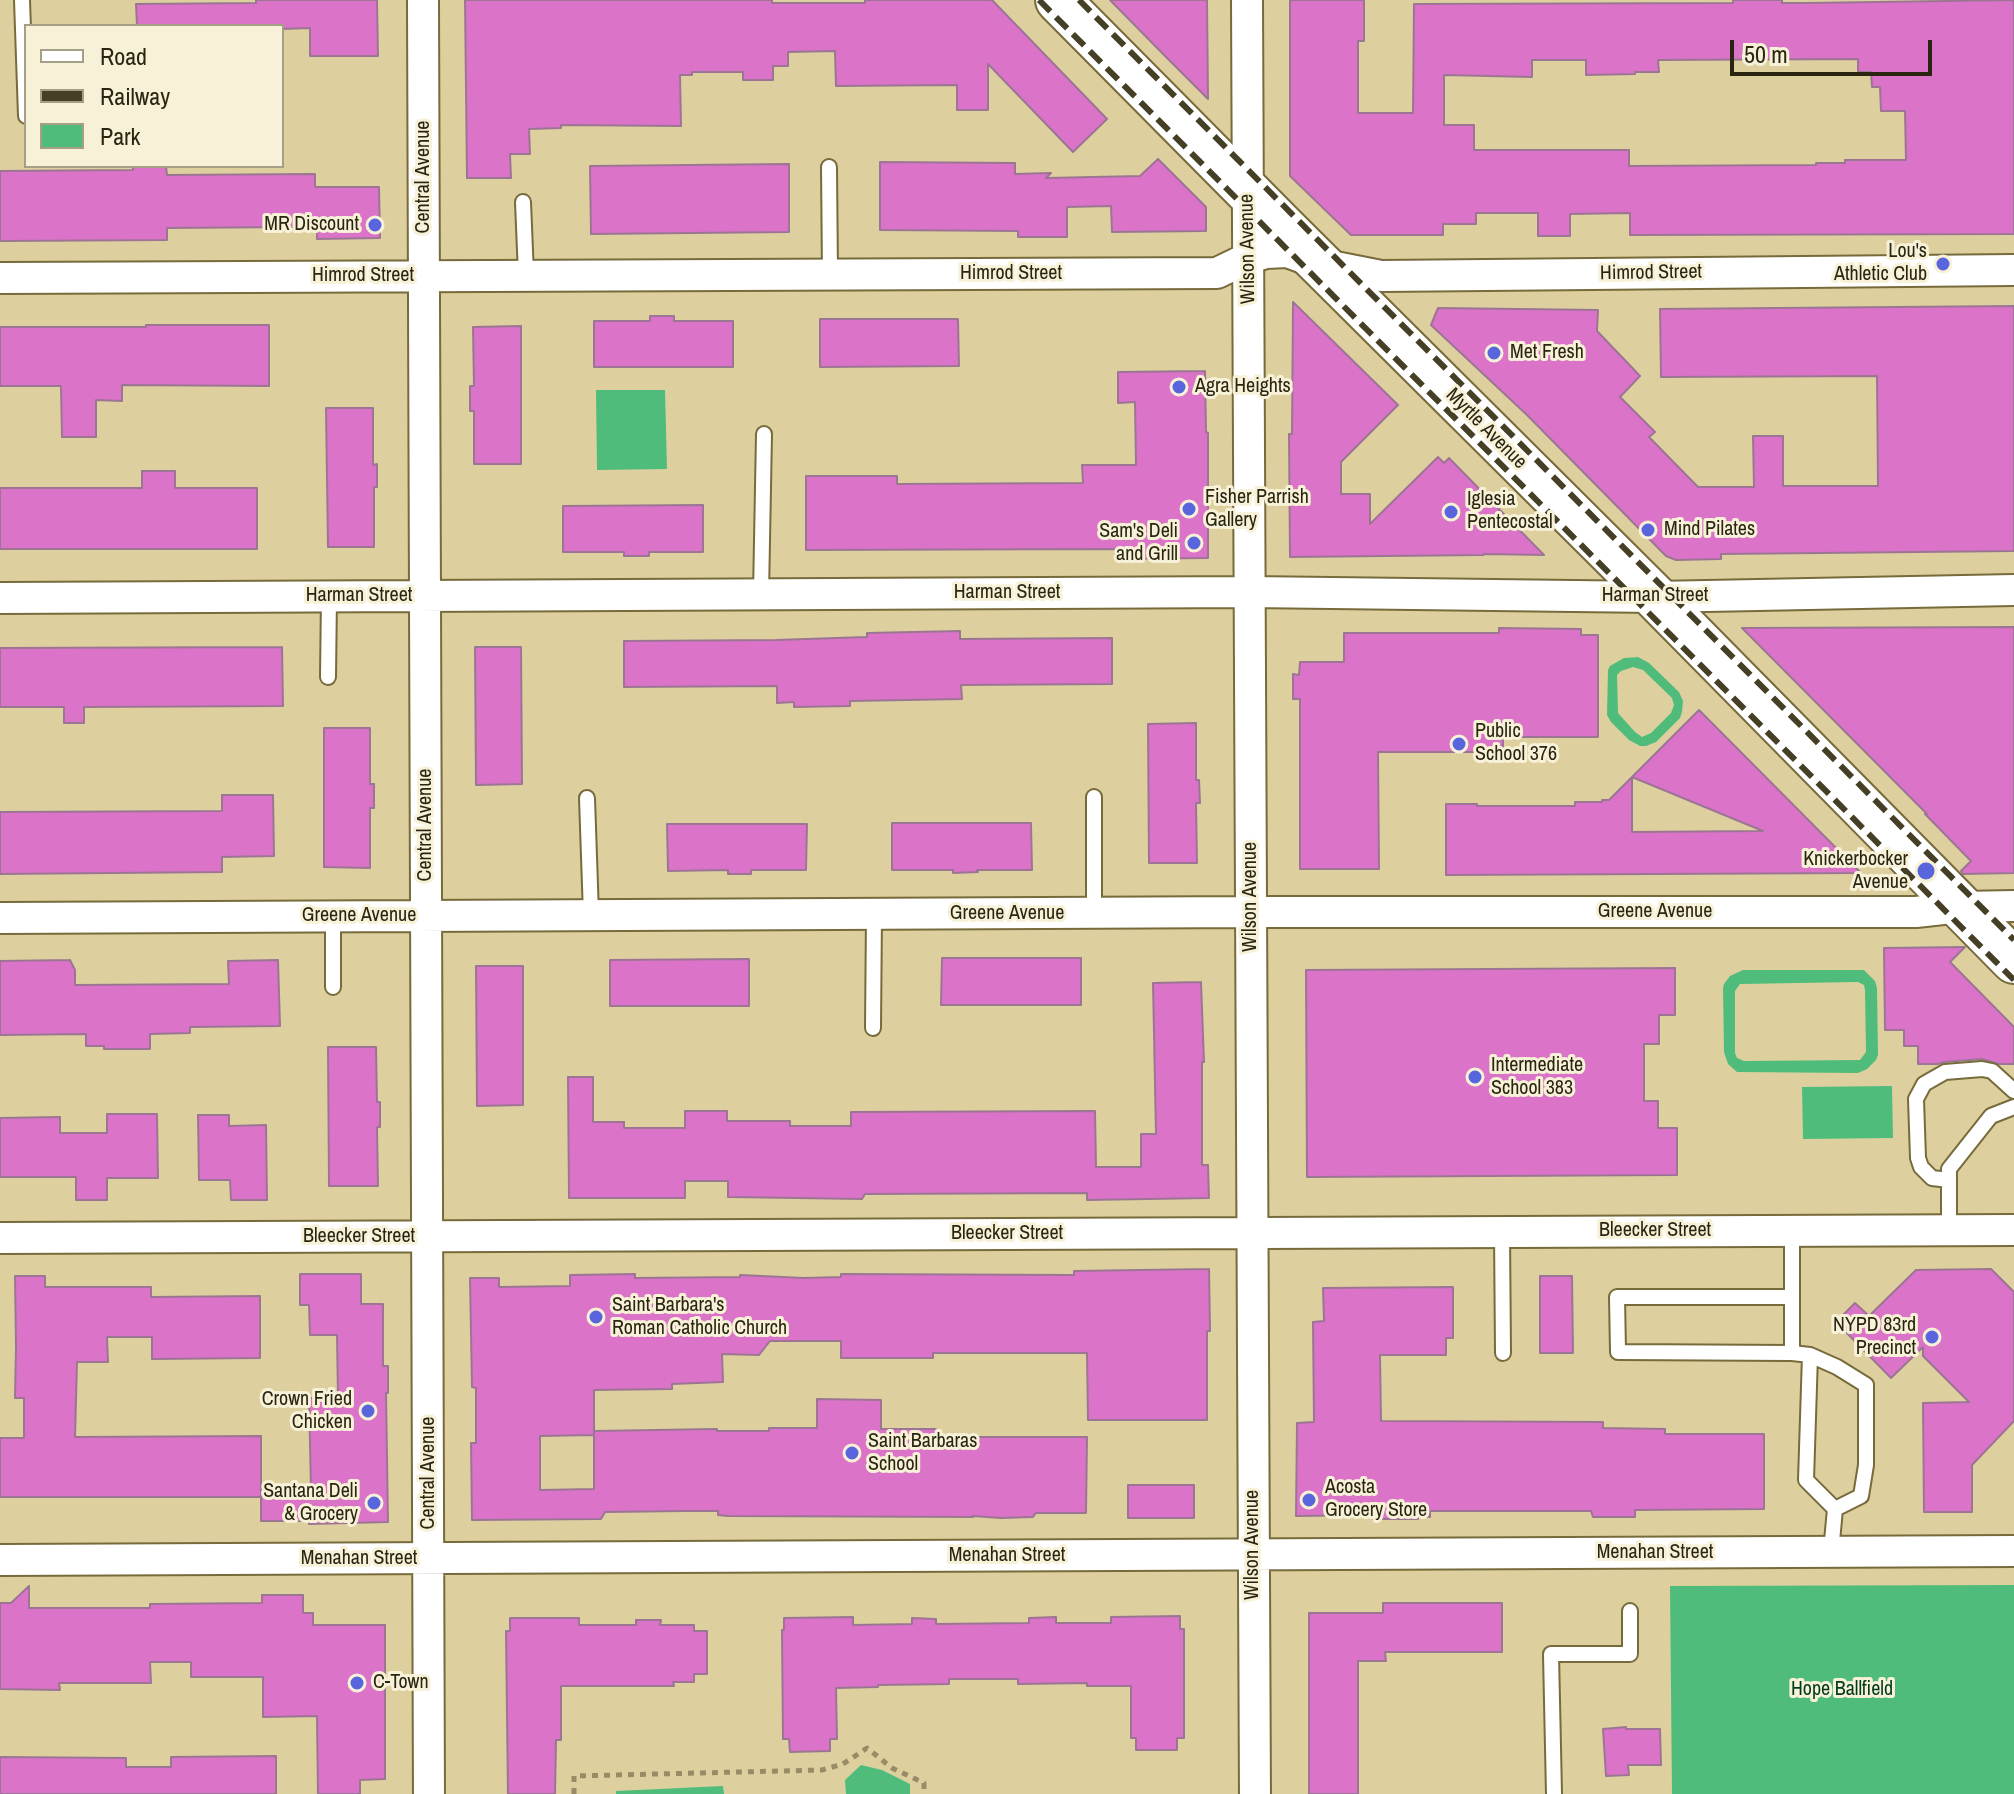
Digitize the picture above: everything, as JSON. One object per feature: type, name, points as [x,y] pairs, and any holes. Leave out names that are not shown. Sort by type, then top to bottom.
[{"type":"main road","name":"Myrtle Avenue","points":[[1058,0],[2014,961]]},
{"type":"street","name":"Central Avenue","points":[[423,0],[429,1794]]},
{"type":"street","name":"Wilson Avenue","points":[[1247,0],[1255,1794]]},
{"type":"street","name":"Himrod Street","points":[[0,278],[1217,273],[1248,258],[1287,252],[1320,264],[1381,276],[2014,270]]},
{"type":"street","name":"Harman Street","points":[[0,598],[1250,592],[1655,597],[2014,590]]},
{"type":"street","name":"Greene Avenue","points":[[0,918],[1916,912],[2014,906]]},
{"type":"street","name":"Bleecker Street","points":[[0,1238],[2014,1230]]},
{"type":"street","name":"Menahan Street","points":[[0,1560],[2014,1551]]},
{"type":"lane","points":[[22,0],[24,58]]},
{"type":"lane","points":[[829,167],[830,274]]},
{"type":"lane","points":[[523,202],[526,275]]},
{"type":"lane","points":[[761,594],[764,434]]},
{"type":"lane","points":[[328,677],[329,596]]},
{"type":"lane","points":[[1094,797],[1094,913]]},
{"type":"lane","points":[[587,798],[591,915]]},
{"type":"lane","points":[[873,1028],[874,914]]},
{"type":"lane","points":[[333,916],[333,987]]},
{"type":"lane","points":[[1949,1180],[1932,1178],[1921,1167],[1918,1158],[1916,1099],[1924,1084],[1945,1072],[1982,1069],[1992,1071],[2014,1091]]},
{"type":"lane","points":[[1949,1230],[1949,1169],[1991,1116],[2014,1107]]},
{"type":"lane","points":[[1792,1231],[1792,1353]]},
{"type":"lane","points":[[1502,1232],[1503,1353]]},
{"type":"lane","points":[[1792,1297],[1617,1297],[1618,1352],[1810,1355],[1866,1385],[1866,1465],[1861,1496],[1835,1509]]},
{"type":"lane","points":[[1810,1355],[1806,1480],[1835,1509]]},
{"type":"lane","points":[[1831,1552],[1835,1509]]},
{"type":"lane","points":[[1554,1794],[1551,1654],[1630,1654],[1630,1611]]},
{"type":"path","points":[[574,1794],[574,1776],[822,1770],[843,1764],[867,1748],[892,1768],[924,1783],[924,1794]]},
{"type":"green space","points":[[596,390],[665,390],[667,469],[597,470]]},
{"type":"green space","points":[[1638,657],[1649,663],[1679,692],[1683,701],[1680,718],[1656,742],[1646,746],[1629,740],[1607,715],[1608,670],[1624,658]],"holes":[[[1633,667],[1643,670],[1672,698],[1674,705],[1671,713],[1651,733],[1642,737],[1618,713],[1617,675]]]},
{"type":"green space","points":[[1743,970],[1864,970],[1875,981],[1877,988],[1876,1060],[1858,1073],[1737,1072],[1728,1064],[1724,1052],[1723,988],[1730,976]],"holes":[[[1858,982],[1864,985],[1866,1052],[1860,1060],[1744,1061],[1737,1058],[1735,991],[1740,984]]]},
{"type":"green space","points":[[1892,1086],[1893,1138],[1803,1139],[1802,1087]]},
{"type":"green space","name":"Hope Ballfield","points":[[2014,1585],[2014,1794],[1672,1794],[1670,1586]]},
{"type":"green space","points":[[861,1765],[882,1770],[910,1784],[910,1794],[846,1794],[845,1780]]},
{"type":"green space","points":[[723,1786],[724,1794],[616,1794],[616,1791]]},
{"type":"building","points":[[256,0],[377,0],[378,56],[310,56],[310,28],[284,29],[284,24],[137,24],[136,4],[256,3]]},
{"type":"building","points":[[465,0],[865,3],[865,0],[992,0],[1107,119],[1073,152],[988,64],[988,110],[957,110],[957,85],[836,86],[835,51],[788,52],[788,66],[773,66],[773,80],[743,80],[743,72],[692,72],[692,75],[680,75],[681,126],[561,125],[561,128],[529,129],[530,154],[510,154],[511,178],[467,178]]},
{"type":"building","points":[[1110,0],[1207,0],[1208,99],[1168,59]]},
{"type":"building","points":[[1290,0],[1364,0],[1364,41],[1358,41],[1358,113],[1413,113],[1414,4],[2014,0],[2014,234],[1630,235],[1630,213],[1570,214],[1570,236],[1538,236],[1538,213],[1476,213],[1476,224],[1443,224],[1443,235],[1351,235],[1290,176]],"holes":[[[1858,59],[1858,72],[1871,72],[1872,87],[1880,87],[1881,111],[1905,111],[1906,160],[1845,160],[1845,163],[1816,165],[1629,166],[1629,150],[1474,150],[1474,125],[1444,125],[1444,75],[1532,77],[1532,60],[1586,60],[1586,75],[1659,72],[1658,60]]]},
{"type":"building","points":[[1158,159],[1206,207],[1206,231],[1112,232],[1111,206],[1067,207],[1067,237],[1018,237],[1018,231],[880,230],[880,162],[1015,163],[1015,174],[1051,173],[1046,178],[1140,176]]},
{"type":"building","points":[[789,164],[789,232],[591,234],[590,166]]},
{"type":"building","points":[[166,168],[167,175],[315,174],[315,187],[379,187],[380,238],[317,239],[317,228],[293,227],[167,228],[167,240],[0,241],[0,171]]},
{"type":"building","points":[[1293,302],[1398,405],[1341,462],[1341,494],[1370,494],[1370,524],[1438,457],[1444,463],[1449,458],[1544,555],[1290,557],[1289,434],[1292,434]]},
{"type":"building","points":[[2014,306],[2014,551],[1721,554],[1721,559],[1676,560],[1666,556],[1527,415],[1431,325],[1438,308],[1598,310],[1597,331],[1640,376],[1620,397],[1655,432],[1649,437],[1698,487],[1754,487],[1753,436],[1783,436],[1783,486],[1878,486],[1877,376],[1661,377],[1660,309]]},
{"type":"building","points":[[650,316],[674,316],[674,321],[733,321],[733,367],[594,367],[594,321],[650,321]]},
{"type":"building","points":[[820,319],[958,319],[959,366],[820,367]]},
{"type":"building","points":[[269,325],[269,386],[122,385],[122,401],[96,400],[96,437],[62,437],[61,386],[0,386],[0,327]]},
{"type":"building","points":[[521,326],[521,464],[474,464],[474,411],[470,411],[470,386],[474,386],[473,327]]},
{"type":"building","points":[[1205,371],[1208,558],[1115,559],[1115,549],[806,550],[806,476],[897,476],[897,484],[1083,483],[1082,465],[1136,465],[1135,402],[1118,403],[1118,372]]},
{"type":"building","points":[[326,408],[373,408],[373,465],[377,464],[374,547],[328,547]]},
{"type":"building","points":[[142,471],[175,471],[175,488],[257,488],[257,549],[0,549],[0,488],[142,488]]},
{"type":"building","points":[[703,505],[703,552],[649,552],[649,556],[624,556],[624,552],[563,552],[563,506]]},
{"type":"building","points":[[2014,627],[2014,873],[1963,874],[1961,871],[1971,861],[1742,628]]},
{"type":"building","name":"Public School 376","points":[[1499,628],[1581,629],[1581,635],[1598,635],[1598,737],[1503,737],[1503,752],[1378,752],[1379,869],[1300,869],[1300,699],[1293,699],[1293,674],[1299,675],[1300,662],[1344,662],[1344,633],[1499,633]]},
{"type":"building","points":[[960,631],[960,639],[1112,638],[1112,684],[961,685],[962,699],[850,701],[850,706],[794,707],[794,702],[777,703],[777,686],[624,687],[624,641],[776,640],[867,637],[867,633]]},
{"type":"building","points":[[282,647],[283,706],[84,707],[84,723],[64,723],[64,707],[0,707],[0,648]]},
{"type":"building","points":[[475,647],[521,647],[522,784],[476,785]]},
{"type":"building","points":[[1699,710],[1861,873],[1446,875],[1446,804],[1575,806],[1575,802],[1609,800]],"holes":[[[1632,777],[1763,831],[1632,832]]]},
{"type":"building","points":[[1196,723],[1196,780],[1199,780],[1200,803],[1196,803],[1197,863],[1149,863],[1148,724]]},
{"type":"building","points":[[324,728],[370,728],[370,784],[374,784],[374,808],[370,808],[370,868],[324,867]]},
{"type":"building","points":[[222,795],[273,795],[274,856],[222,857],[222,872],[0,874],[0,812],[222,811]]},
{"type":"building","points":[[892,823],[1031,823],[1032,870],[953,873],[953,870],[892,870]]},
{"type":"building","points":[[667,824],[807,824],[806,870],[751,870],[751,874],[728,874],[728,870],[668,871]]},
{"type":"building","points":[[1965,947],[1950,962],[2014,1027],[2014,1064],[1982,1059],[1918,1064],[1918,1046],[1904,1046],[1904,1030],[1885,1030],[1884,948]]},
{"type":"building","points":[[942,958],[1081,958],[1081,1005],[941,1005]]},
{"type":"building","points":[[749,959],[749,1006],[610,1006],[610,960]]},
{"type":"building","points":[[70,960],[75,970],[75,985],[229,984],[228,961],[278,960],[280,1026],[190,1027],[190,1033],[150,1034],[150,1049],[86,1046],[86,1034],[0,1035],[0,961]]},
{"type":"building","points":[[476,966],[523,966],[523,1105],[477,1106]]},
{"type":"building","name":"Intermediate School 383","points":[[1675,968],[1675,1015],[1659,1015],[1659,1044],[1644,1044],[1644,1101],[1658,1101],[1658,1128],[1677,1128],[1677,1175],[1307,1177],[1306,970]]},
{"type":"building","points":[[1201,982],[1204,1062],[1202,1165],[1208,1165],[1209,1198],[1087,1200],[1087,1193],[865,1194],[862,1199],[728,1197],[728,1181],[685,1181],[685,1198],[569,1198],[568,1077],[593,1077],[593,1122],[624,1122],[624,1128],[685,1128],[685,1111],[727,1111],[727,1121],[790,1121],[790,1126],[851,1126],[851,1112],[1095,1111],[1096,1167],[1141,1167],[1141,1134],[1156,1134],[1153,983]]},
{"type":"building","points":[[328,1047],[376,1047],[377,1102],[380,1102],[380,1127],[377,1127],[378,1186],[329,1186]]},
{"type":"building","points":[[107,1114],[157,1114],[158,1178],[107,1178],[107,1200],[76,1200],[76,1177],[0,1177],[0,1118],[60,1117],[60,1133],[107,1133]]},
{"type":"building","points":[[198,1115],[229,1115],[229,1126],[266,1125],[267,1200],[231,1200],[230,1180],[199,1180]]},
{"type":"building","points":[[1209,1269],[1207,1420],[1088,1420],[1087,1353],[933,1353],[933,1358],[841,1358],[841,1341],[770,1341],[759,1355],[722,1354],[723,1382],[672,1384],[672,1389],[594,1390],[594,1431],[817,1428],[817,1399],[881,1400],[881,1429],[936,1429],[936,1437],[1087,1437],[1086,1513],[1036,1513],[1033,1517],[1001,1518],[728,1516],[718,1515],[718,1511],[685,1511],[605,1512],[601,1519],[472,1520],[471,1443],[476,1443],[476,1388],[472,1387],[470,1278],[499,1278],[499,1287],[570,1286],[570,1275],[804,1278],[841,1277],[841,1274],[1074,1275],[1074,1271]],"holes":[[[594,1435],[594,1489],[540,1490],[540,1436]]]},
{"type":"building","name":"NYPD 83rd Precinct","points":[[1991,1269],[2014,1292],[2014,1421],[1972,1465],[1972,1512],[1924,1512],[1923,1403],[1969,1402],[1923,1356],[1923,1347],[1891,1378],[1836,1322],[1855,1303],[1869,1316],[1916,1270]]},
{"type":"building","points":[[300,1274],[361,1274],[361,1304],[383,1304],[383,1366],[388,1366],[388,1522],[309,1524],[309,1521],[261,1521],[261,1489],[311,1489],[309,1398],[338,1398],[337,1335],[310,1335],[309,1305],[300,1305]]},
{"type":"building","points":[[15,1276],[45,1276],[45,1287],[151,1287],[151,1297],[260,1296],[260,1358],[152,1359],[152,1337],[107,1337],[108,1362],[77,1362],[75,1437],[261,1436],[261,1497],[0,1497],[0,1438],[24,1438],[24,1398],[15,1398]]},
{"type":"building","points":[[1540,1276],[1572,1276],[1573,1353],[1540,1353]]},
{"type":"building","points":[[1453,1287],[1453,1338],[1446,1338],[1446,1355],[1380,1355],[1381,1421],[1603,1422],[1603,1428],[1665,1429],[1665,1434],[1764,1434],[1764,1509],[1635,1510],[1635,1517],[1593,1517],[1591,1511],[1430,1511],[1430,1517],[1418,1519],[1373,1519],[1373,1515],[1296,1516],[1297,1423],[1314,1422],[1313,1322],[1324,1321],[1323,1288]]},
{"type":"building","points":[[1128,1485],[1194,1485],[1194,1518],[1128,1518]]},
{"type":"building","points":[[29,1586],[29,1608],[150,1608],[150,1604],[262,1603],[262,1595],[303,1595],[303,1613],[313,1613],[313,1625],[385,1625],[385,1779],[360,1780],[360,1794],[318,1794],[317,1716],[263,1717],[263,1677],[191,1677],[191,1662],[150,1662],[151,1683],[59,1683],[60,1690],[0,1689],[0,1603],[11,1603]]},
{"type":"building","points":[[1383,1603],[1502,1603],[1502,1652],[1385,1652],[1386,1661],[1358,1661],[1358,1794],[1309,1794],[1309,1613],[1383,1613]]},
{"type":"building","points":[[1180,1616],[1180,1629],[1184,1629],[1184,1738],[1177,1738],[1177,1750],[1136,1750],[1136,1738],[1131,1738],[1131,1686],[1018,1684],[1018,1679],[949,1679],[949,1684],[836,1688],[837,1739],[830,1739],[830,1751],[790,1752],[789,1739],[783,1739],[784,1618],[853,1617],[853,1625],[912,1624],[912,1618],[936,1619],[936,1624],[1029,1623],[1029,1618],[1056,1617],[1056,1623],[1111,1623],[1111,1617]]},
{"type":"building","points":[[510,1618],[579,1618],[579,1625],[636,1625],[636,1620],[661,1620],[660,1625],[694,1625],[694,1631],[707,1631],[707,1674],[694,1674],[694,1682],[673,1682],[674,1686],[561,1686],[561,1740],[556,1740],[555,1794],[508,1794],[506,1631],[510,1631]]},
{"type":"building","points":[[1603,1729],[1660,1729],[1661,1765],[1628,1765],[1629,1775],[1606,1776]]},
{"type":"building","points":[[276,1756],[276,1794],[0,1794],[0,1757],[126,1758],[126,1767],[171,1767],[171,1757]]},
{"type":"railway","points":[[1039,0],[2014,980]]},
{"type":"railway","points":[[1079,0],[2014,940]]},
{"type":"place","name":"MR Discount","points":[[375,225]]},
{"type":"place","name":"Lou's Athletic Club","points":[[1943,264]]},
{"type":"place","name":"Met Fresh","points":[[1494,353]]},
{"type":"place","name":"Agra Heights","points":[[1179,387]]},
{"type":"place","name":"Fisher Parrish Gallery","points":[[1189,509]]},
{"type":"place","name":"Iglesia Pentecostal","points":[[1451,512]]},
{"type":"place","name":"Mind Pilates","points":[[1648,530]]},
{"type":"place","name":"Sam's Deli and Grill","points":[[1194,543]]},
{"type":"place","name":"Public School 376","points":[[1459,744]]},
{"type":"place","name":"Knickerbocker Avenue","points":[[1926,871]]},
{"type":"place","name":"Intermediate School 383","points":[[1475,1077]]},
{"type":"place","name":"Saint Barbara's Roman Catholic Church","points":[[596,1317]]},
{"type":"place","name":"NYPD 83rd Precinct","points":[[1932,1337]]},
{"type":"place","name":"Crown Fried Chicken","points":[[368,1411]]},
{"type":"place","name":"Saint Barbaras School","points":[[852,1453]]},
{"type":"place","name":"Acosta Grocery Store","points":[[1309,1500]]},
{"type":"place","name":"Santana Deli & Grocery","points":[[374,1503]]},
{"type":"place","name":"C-Town","points":[[357,1683]]}]
